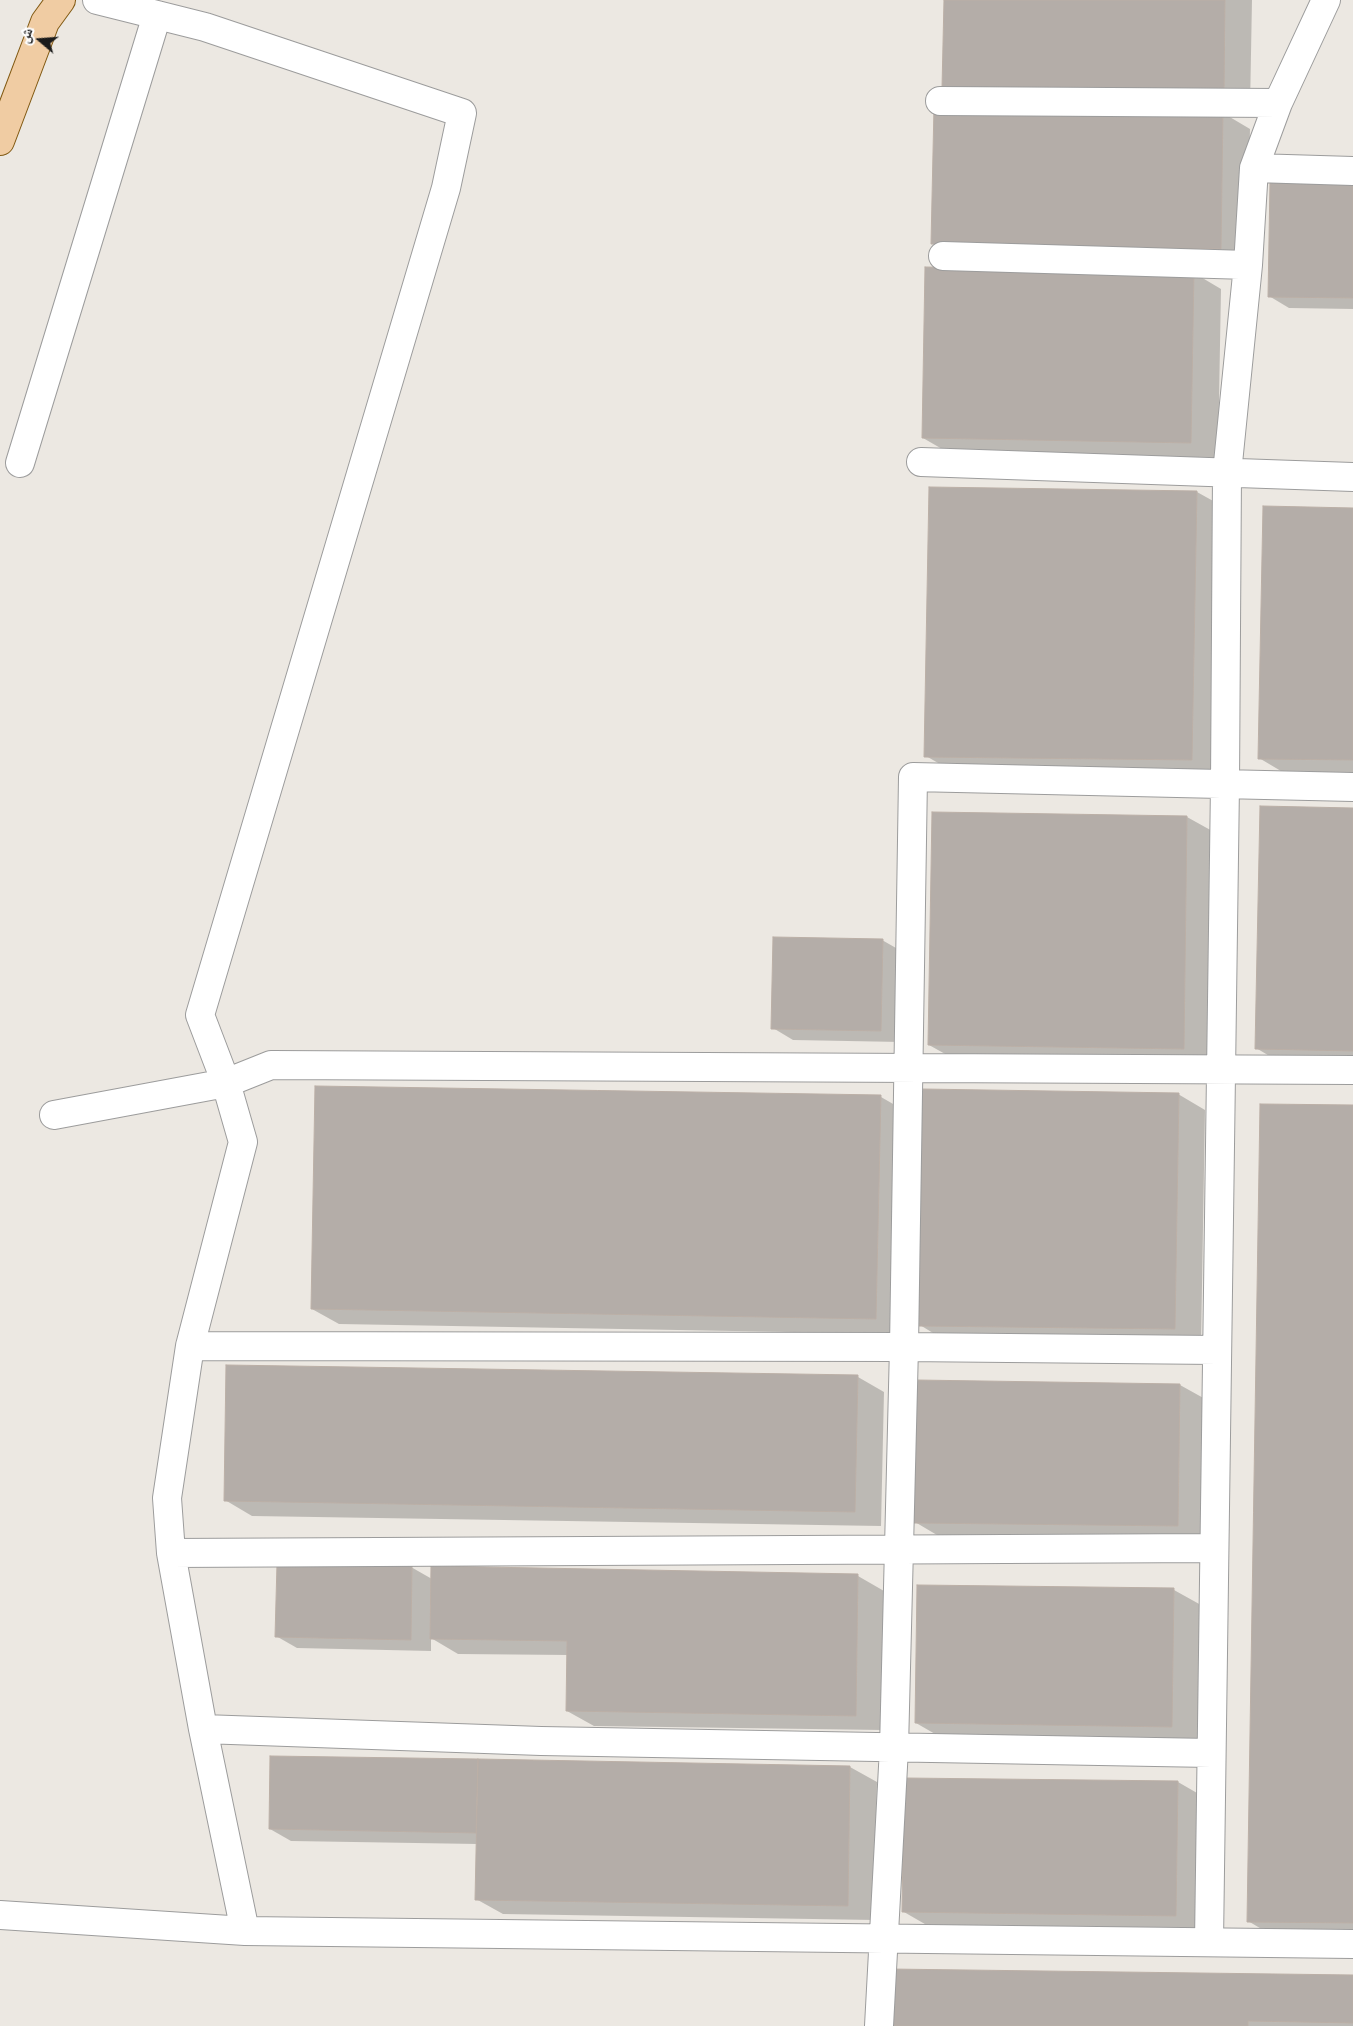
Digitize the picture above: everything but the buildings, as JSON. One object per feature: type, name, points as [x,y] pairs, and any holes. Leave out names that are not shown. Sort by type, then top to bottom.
[{"type":"main road","points":[[0,141],[45,22],[61,0]]},
{"type":"street","points":[[97,0],[205,27],[462,113],[446,188],[200,1015],[226,1083],[243,1142],[190,1346],[167,1498],[171,1553],[203,1730],[245,1932]]},
{"type":"street","points":[[1209,1942],[1210,1753],[1225,784],[1227,473],[1248,265],[1254,168],[1278,103],[1326,0]]},
{"type":"street","points":[[20,464],[157,15]]},
{"type":"street","points":[[940,101],[1278,103]]},
{"type":"street","points":[[1254,168],[1353,171]]},
{"type":"street","points":[[943,256],[1248,265]]},
{"type":"street","points":[[921,462],[1353,478]]},
{"type":"street","points":[[880,2026],[894,1748],[904,1347],[913,777],[1353,787]]},
{"type":"street","points":[[54,1115],[226,1083],[271,1065],[1353,1070]]},
{"type":"street","points":[[190,1346],[904,1347],[1217,1350]]},
{"type":"street","points":[[171,1553],[1214,1548]]},
{"type":"street","points":[[203,1730],[541,1741],[1210,1753]]},
{"type":"street","points":[[0,1915],[245,1932],[1353,1944]]}]
